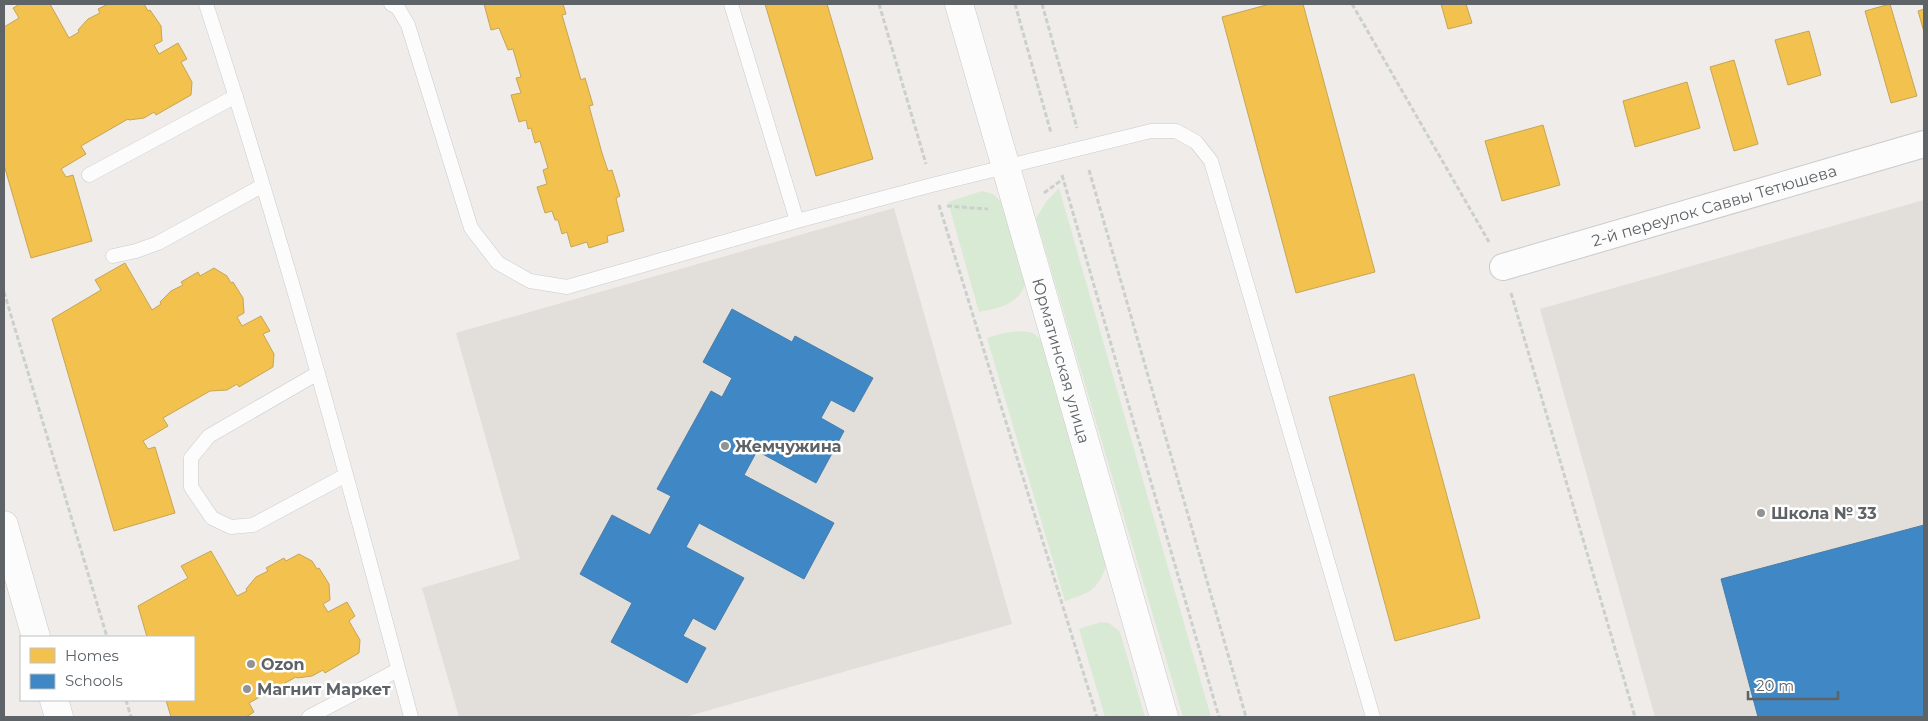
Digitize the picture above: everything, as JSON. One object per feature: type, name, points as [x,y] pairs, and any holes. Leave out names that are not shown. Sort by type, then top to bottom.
[{"type":"street","name":"Юрматинская улица","points":[[959,4],[1164,717]]},
{"type":"street","name":"2-й переулок Саввы Тетюшева","points":[[1504,267],[1924,144]]},
{"type":"street","points":[[5,532],[36,636]]},
{"type":"street","points":[[54,701],[59,717]]},
{"type":"lane","points":[[206,4],[236,96],[318,373],[411,717]]},
{"type":"lane","points":[[391,4],[398,8],[408,25],[471,228],[498,263],[530,281],[567,287],[797,221],[932,185],[1151,131],[1176,131],[1196,142],[1210,161],[1373,717]]},
{"type":"lane","points":[[731,4],[797,221]]},
{"type":"lane","points":[[90,175],[236,96]]},
{"type":"lane","points":[[113,256],[158,243],[262,186]]},
{"type":"lane","points":[[318,373],[209,436],[192,458],[191,486],[212,518],[230,526],[253,525],[346,475]]},
{"type":"lane","points":[[309,717],[398,670]]},
{"type":"path","points":[[879,4],[932,185],[1097,717]]},
{"type":"path","points":[[1015,4],[1063,179],[1219,717]]},
{"type":"path","points":[[1042,4],[1246,717]]},
{"type":"path","points":[[1352,4],[1504,267],[1635,717]]},
{"type":"path","points":[[1040,197],[1063,179]]},
{"type":"path","points":[[939,206],[996,210]]},
{"type":"path","points":[[4,292],[107,636]]},
{"type":"path","points":[[126,701],[131,717]]},
{"type":"shaded area","name":"Школа № 33","points":[[1924,200],[1924,717],[1655,717],[1540,309]]},
{"type":"shaded area","name":"Жемчужина","points":[[894,208],[1012,624],[685,717],[459,717],[422,588],[520,559],[456,333]]},
{"type":"green space","points":[[1059,188],[1211,717],[1183,717],[1036,218],[1046,202]]},
{"type":"green space","points":[[982,191],[993,194],[1002,202],[1025,285],[1022,292],[1012,302],[979,312],[948,202]]},
{"type":"green space","points":[[1022,331],[1033,333],[1041,340],[1107,564],[1100,580],[1092,589],[1065,601],[987,338],[1004,333]]},
{"type":"green space","points":[[1101,622],[1109,623],[1120,632],[1145,717],[1105,717],[1079,629]]},
{"type":"building: Homes","points":[[20,4],[50,4],[69,38],[79,32],[78,30],[88,19],[100,13],[98,9],[108,4],[144,4],[161,26],[162,41],[154,45],[159,54],[178,43],[187,59],[181,62],[192,82],[191,95],[156,115],[154,112],[144,118],[128,119],[81,146],[86,154],[61,169],[66,177],[73,175],[92,241],[31,258],[4,165],[4,27],[19,18],[13,8]]},
{"type":"building: Homes","points":[[484,4],[563,4],[566,14],[562,15],[581,80],[585,78],[593,105],[589,106],[602,153],[608,171],[612,170],[620,196],[616,198],[624,231],[607,236],[608,242],[589,248],[587,242],[571,247],[567,232],[562,234],[558,220],[555,220],[552,211],[545,213],[537,187],[547,184],[543,170],[548,168],[540,141],[535,143],[531,128],[528,129],[526,120],[519,122],[511,95],[521,93],[516,78],[521,77],[513,49],[508,50],[499,28],[491,30]]},
{"type":"building: Homes","points":[[765,4],[827,4],[873,159],[816,176]]},
{"type":"building: Homes","points":[[1270,4],[1303,4],[1375,272],[1296,293],[1222,17]]},
{"type":"building: Homes","points":[[1441,4],[1466,4],[1472,23],[1448,29]]},
{"type":"building: Homes","points":[[1890,4],[1917,96],[1891,103],[1865,11]]},
{"type":"building: Homes","points":[[1924,9],[1924,32],[1918,11]]},
{"type":"building: Homes","points":[[1809,31],[1821,75],[1788,85],[1775,40]]},
{"type":"building: Homes","points":[[1734,60],[1758,144],[1734,151],[1710,67]]},
{"type":"building: Homes","points":[[1687,82],[1700,128],[1635,147],[1623,101]]},
{"type":"building: Homes","points":[[1543,125],[1560,185],[1502,201],[1485,141]]},
{"type":"building: Homes","points":[[125,263],[152,310],[161,304],[160,302],[171,291],[183,285],[181,282],[198,272],[200,276],[214,268],[227,276],[231,283],[233,282],[243,298],[244,313],[237,317],[242,326],[261,316],[270,331],[263,334],[274,354],[273,367],[239,387],[237,384],[227,390],[210,391],[163,418],[168,426],[143,441],[148,449],[155,447],[175,513],[114,531],[52,319],[101,290],[95,280]]},
{"type":"building: Homes","points":[[1414,374],[1480,618],[1395,641],[1329,397]]},
{"type":"building: Homes","points":[[211,551],[237,596],[247,591],[246,589],[256,577],[268,571],[266,568],[284,558],[286,561],[299,554],[312,561],[317,569],[319,568],[329,584],[330,600],[323,604],[328,612],[347,602],[355,616],[349,621],[360,640],[359,653],[325,673],[323,670],[312,676],[296,677],[249,703],[254,712],[246,717],[171,717],[166,701],[195,701],[195,636],[147,636],[138,606],[188,578],[181,566]]},
{"type":"building: Schools","points":[[732,309],[792,342],[795,336],[873,378],[854,412],[831,400],[821,418],[844,431],[816,483],[757,451],[744,475],[834,523],[804,579],[699,523],[686,547],[744,578],[715,630],[693,618],[683,636],[706,648],[687,683],[611,642],[632,603],[580,574],[612,515],[650,535],[671,496],[657,489],[711,391],[722,397],[732,378],[703,362]]},
{"type":"building: Schools","points":[[1924,525],[1924,717],[1758,717],[1721,579]]},
{"type":"place","name":"Жемчужина","points":[[725,446]]},
{"type":"place","name":"Школа № 33","points":[[1761,513]]},
{"type":"place","name":"Ozon","points":[[251,664]]},
{"type":"place","name":"Магнит Маркет","points":[[247,689]]}]
